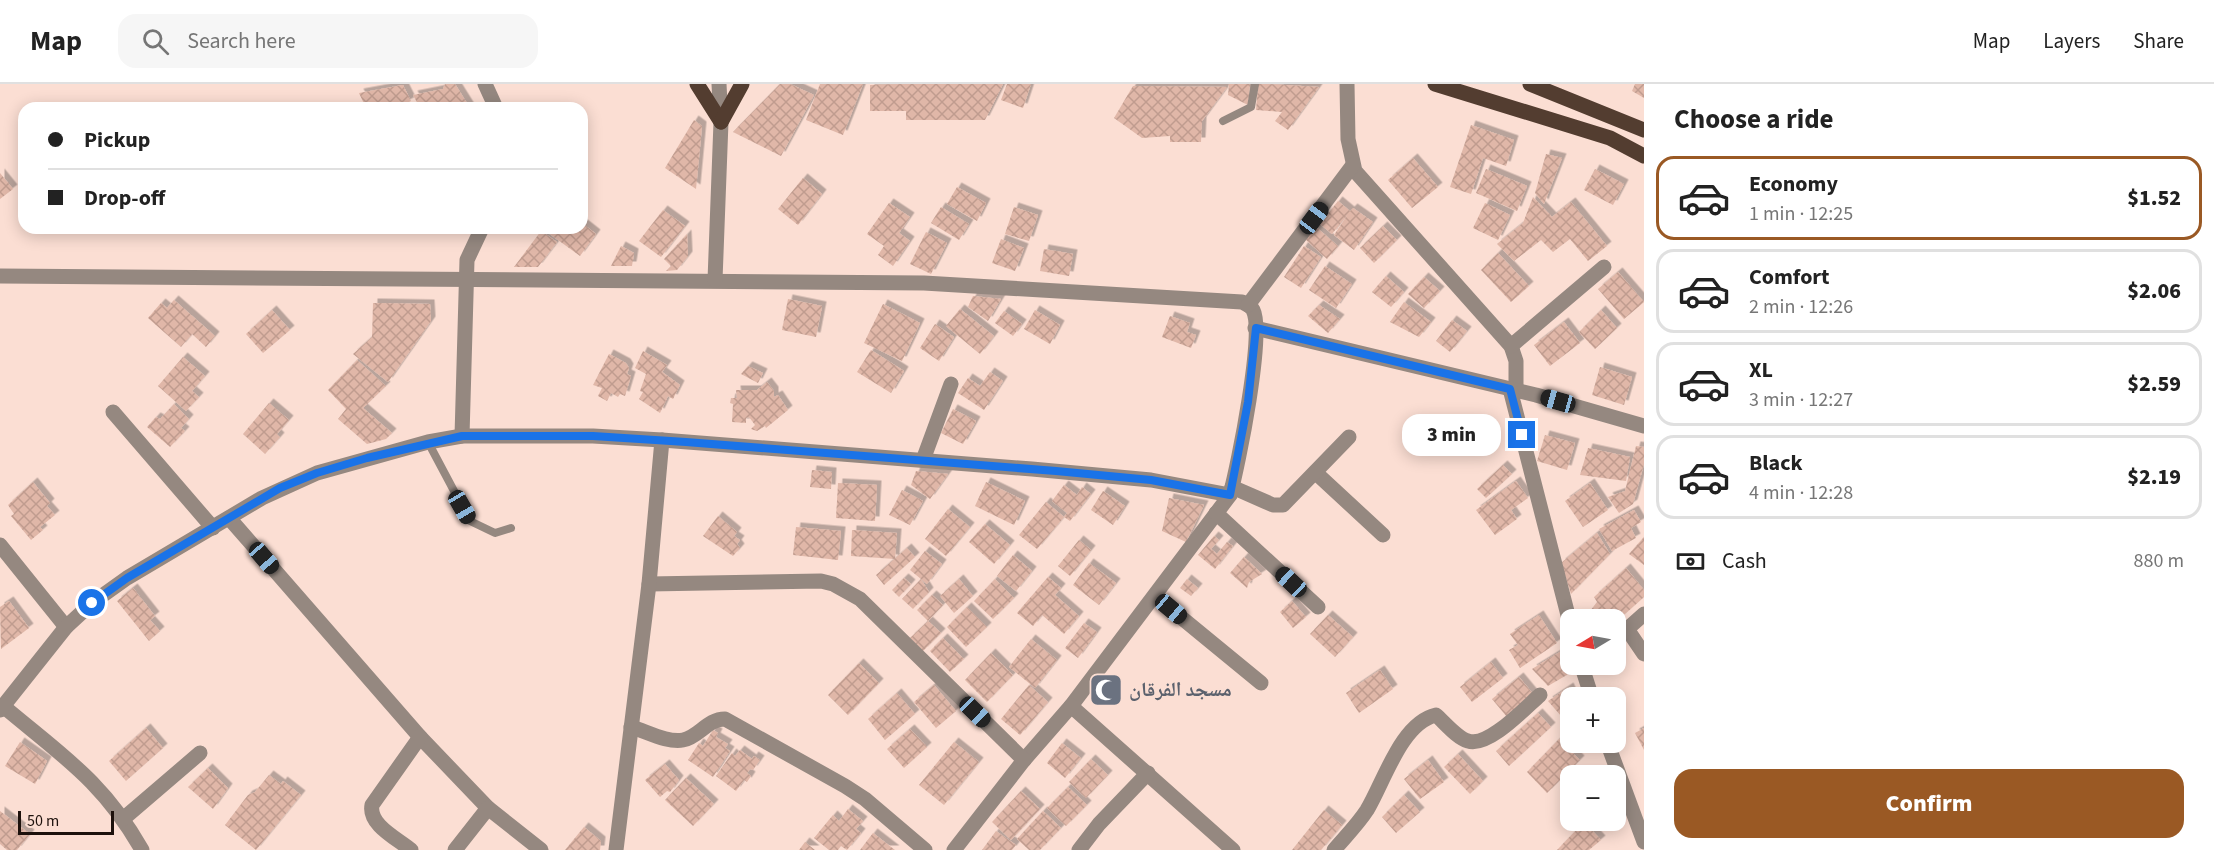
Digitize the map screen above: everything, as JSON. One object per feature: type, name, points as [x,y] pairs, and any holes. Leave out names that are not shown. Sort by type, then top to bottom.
[{"type":"main road","points":[[697,84],[721,122]]},
{"type":"main road","points":[[721,122],[729,103],[742,84]]},
{"type":"main road","points":[[1435,84],[1610,138],[1644,156]]},
{"type":"main road","points":[[1530,84],[1644,130]]},
{"type":"street","points":[[485,84],[493,102]]},
{"type":"street","points":[[715,280],[721,122],[719,84]]},
{"type":"street","points":[[1347,84],[1348,139],[1353,165],[1359,177],[1511,346],[1516,361],[1513,390],[1567,609]]},
{"type":"street","points":[[1248,305],[1353,165]]},
{"type":"street","points":[[462,436],[467,260],[479,234]]},
{"type":"street","points":[[1511,346],[1604,267]]},
{"type":"street","points":[[0,276],[924,283],[1230,301],[1248,305],[1254,313],[1256,328],[1248,402],[1231,491],[1071,706],[1024,760],[954,850]]},
{"type":"street","points":[[1256,328],[1513,390],[1644,426]]},
{"type":"street","points":[[923,460],[951,384]]},
{"type":"street","points":[[113,412],[213,528]]},
{"type":"street","points":[[142,850],[104,792],[78,765],[2,708],[66,627],[92,603],[127,578],[280,488],[317,473],[428,442],[462,436],[593,436],[923,460],[1151,480],[1231,491],[1278,506],[1283,505],[1316,473],[1349,437]]},
{"type":"street","points":[[616,850],[649,584],[662,440]]},
{"type":"street","points":[[1316,473],[1383,535]]},
{"type":"street","points":[[1216,513],[1318,607]]},
{"type":"street","points":[[229,518],[420,737],[488,808],[541,850]]},
{"type":"street","points":[[0,545],[66,627]]},
{"type":"street","points":[[649,584],[799,581],[833,584],[860,599],[1024,760]]},
{"type":"street","points":[[1155,596],[1262,683]]},
{"type":"street","points":[[1626,630],[1644,614]]},
{"type":"street","points":[[1626,638],[1644,654]]},
{"type":"street","points":[[1334,850],[1367,811],[1394,756],[1425,717],[1436,715],[1465,741],[1475,743],[1493,736],[1540,695]]},
{"type":"street","points":[[1071,706],[1233,850]]},
{"type":"street","points":[[631,727],[673,740],[682,740],[711,723],[725,719],[865,799],[925,850]]},
{"type":"street","points":[[411,850],[376,822],[371,811],[372,805],[420,737]]},
{"type":"street","points":[[123,819],[201,753]]},
{"type":"street","points":[[1611,753],[1644,842]]},
{"type":"street","points":[[1079,850],[1099,824],[1148,773]]},
{"type":"street","points":[[455,850],[488,808]]},
{"type":"lane","points":[[1222,121],[1251,107],[1255,84]]},
{"type":"lane","points":[[428,442],[470,521],[495,533],[511,528]]},
{"type":"building","points":[[445,84],[455,84],[466,102],[417,102],[413,95],[443,89]]},
{"type":"building","points":[[780,84],[790,84],[814,95],[781,156],[733,132]]},
{"type":"building","points":[[820,84],[863,84],[843,135],[806,120]]},
{"type":"building","points":[[1003,84],[985,120],[906,120],[906,111],[870,111],[870,85]]},
{"type":"building","points":[[1007,84],[1031,84],[1023,108],[1001,100]]},
{"type":"building","points":[[1229,84],[1250,84],[1248,105],[1228,95]]},
{"type":"building","points":[[1258,84],[1319,87],[1288,130],[1275,121],[1282,112],[1256,110]]},
{"type":"building","points":[[1635,84],[1644,84],[1644,98],[1632,91]]},
{"type":"building","points":[[403,85],[411,101],[363,102],[359,93]]},
{"type":"building","points":[[1133,86],[1227,87],[1202,121],[1201,142],[1170,142],[1170,136],[1142,138],[1114,118]]},
{"type":"building","points":[[694,120],[702,126],[696,189],[665,168]]},
{"type":"building","points":[[1471,125],[1514,140],[1506,166],[1483,158],[1471,194],[1450,187]]},
{"type":"building","points":[[1546,154],[1562,158],[1544,204],[1535,193]]},
{"type":"building","points":[[1413,158],[1438,187],[1412,208],[1388,180]]},
{"type":"building","points":[[1486,169],[1527,186],[1517,211],[1476,193]]},
{"type":"building","points":[[1595,169],[1624,184],[1613,205],[1584,190]]},
{"type":"building","points":[[0,173],[13,189],[0,199]]},
{"type":"building","points":[[803,178],[822,194],[798,225],[778,209]]},
{"type":"building","points":[[957,187],[986,203],[977,221],[947,204]]},
{"type":"building","points":[[1533,197],[1552,217],[1571,202],[1607,246],[1588,261],[1570,239],[1553,252],[1541,240],[1514,261],[1497,244],[1523,223]]},
{"type":"building","points":[[1338,201],[1350,211],[1353,208],[1373,222],[1354,250],[1334,235],[1348,214],[1332,234],[1320,224]]},
{"type":"building","points":[[889,203],[910,217],[899,233],[910,241],[893,266],[878,255],[884,246],[867,234]]},
{"type":"building","points":[[1485,203],[1510,215],[1498,240],[1473,228]]},
{"type":"building","points":[[941,207],[969,224],[959,240],[931,223]]},
{"type":"building","points":[[1014,207],[1038,215],[1029,241],[1005,234]]},
{"type":"building","points":[[663,210],[685,226],[661,257],[639,241]]},
{"type":"building","points":[[1383,226],[1397,240],[1374,263],[1360,248]]},
{"type":"building","points":[[1316,227],[1338,246],[1327,259],[1305,239]]},
{"type":"building","points":[[588,228],[596,234],[580,256],[550,234],[588,234]]},
{"type":"building","points":[[926,232],[947,243],[931,274],[910,264]]},
{"type":"building","points":[[539,234],[545,234],[557,242],[538,267],[514,267]]},
{"type":"building","points":[[687,234],[688,256],[677,270],[666,271],[671,266],[664,259]]},
{"type":"building","points":[[1001,239],[1024,248],[1015,271],[992,263]]},
{"type":"building","points":[[621,246],[634,253],[632,266],[611,266]]},
{"type":"building","points":[[1304,246],[1321,257],[1301,288],[1284,277]]},
{"type":"building","points":[[1044,249],[1073,254],[1069,276],[1040,271]]},
{"type":"building","points":[[1498,253],[1529,286],[1511,302],[1481,270]]},
{"type":"building","points":[[1325,266],[1352,284],[1336,308],[1309,290]]},
{"type":"building","points":[[1618,272],[1644,302],[1624,319],[1598,289]]},
{"type":"building","points":[[1386,276],[1404,292],[1391,307],[1372,292]]},
{"type":"building","points":[[1424,277],[1440,291],[1424,308],[1408,294]]},
{"type":"building","points":[[973,296],[1001,299],[988,321],[968,307]]},
{"type":"building","points":[[788,299],[822,306],[816,337],[782,330]]},
{"type":"building","points":[[174,300],[215,336],[206,347],[192,334],[181,347],[148,318],[161,303],[167,308]]},
{"type":"building","points":[[1404,302],[1431,322],[1419,337],[1390,322]]},
{"type":"building","points":[[373,303],[430,304],[431,321],[388,382],[353,354],[372,337]]},
{"type":"building","points":[[883,304],[920,323],[902,361],[864,343]]},
{"type":"building","points":[[1319,305],[1340,319],[1328,333],[1308,316]]},
{"type":"building","points":[[960,309],[994,336],[980,354],[946,326]]},
{"type":"building","points":[[272,310],[290,330],[263,353],[246,334]]},
{"type":"building","points":[[1035,310],[1060,325],[1050,344],[1024,329]]},
{"type":"building","points":[[1601,310],[1617,328],[1595,349],[1579,332]]},
{"type":"building","points":[[1004,311],[1022,324],[1013,336],[995,323]]},
{"type":"building","points":[[1170,316],[1190,323],[1187,332],[1196,335],[1191,348],[1162,337]]},
{"type":"building","points":[[1452,320],[1467,331],[1450,352],[1436,341]]},
{"type":"building","points":[[1564,322],[1580,343],[1550,366],[1534,345]]},
{"type":"building","points":[[935,324],[954,337],[939,361],[920,348]]},
{"type":"building","points":[[871,350],[904,371],[891,393],[857,372]]},
{"type":"building","points":[[643,351],[667,365],[662,372],[680,385],[673,399],[668,396],[660,413],[639,399],[643,392],[640,391],[646,374],[635,368]]},
{"type":"building","points":[[609,354],[626,363],[629,368],[627,374],[631,376],[625,396],[620,394],[618,397],[611,393],[607,401],[598,396],[602,388],[593,385]]},
{"type":"building","points":[[183,357],[205,376],[192,391],[199,397],[186,411],[158,386]]},
{"type":"building","points":[[357,360],[386,386],[363,408],[392,433],[386,439],[367,444],[338,419],[346,409],[328,390]]},
{"type":"building","points":[[748,366],[763,373],[758,383],[741,374]]},
{"type":"building","points":[[1600,367],[1632,377],[1624,405],[1592,395]]},
{"type":"building","points":[[990,372],[1003,381],[984,410],[958,393],[968,378],[980,386]]},
{"type":"building","points":[[767,382],[774,391],[774,397],[778,395],[788,410],[766,428],[765,426],[757,431],[751,429],[755,425],[749,417],[746,418],[746,423],[732,422],[733,404],[730,403],[731,398],[737,398],[736,390],[757,390]]},
{"type":"building","points":[[269,403],[289,420],[277,434],[280,437],[265,454],[243,434]]},
{"type":"building","points":[[174,404],[189,419],[181,428],[185,431],[170,447],[147,427],[156,417],[160,419]]},
{"type":"building","points":[[953,409],[976,421],[963,444],[941,433]]},
{"type":"building","points":[[1545,435],[1575,443],[1567,470],[1537,461]]},
{"type":"building","points":[[1636,446],[1644,447],[1644,464],[1633,504],[1619,513],[1608,497],[1625,491]]},
{"type":"building","points":[[1588,448],[1630,457],[1626,481],[1580,475]]},
{"type":"building","points":[[1503,465],[1512,474],[1486,498],[1477,489]]},
{"type":"building","points":[[812,470],[832,472],[831,489],[810,487]]},
{"type":"building","points":[[916,471],[948,474],[930,499],[911,485]]},
{"type":"building","points":[[1516,481],[1528,498],[1511,510],[1517,519],[1495,535],[1476,510]]},
{"type":"building","points":[[33,482],[50,503],[47,506],[55,515],[40,527],[43,530],[31,540],[11,516],[14,514],[8,505]]},
{"type":"building","points":[[986,482],[1025,501],[1014,525],[975,506]]},
{"type":"building","points":[[838,483],[877,485],[875,521],[836,518]]},
{"type":"building","points":[[1590,483],[1608,510],[1583,527],[1565,501]]},
{"type":"building","points":[[1064,485],[1077,495],[1082,487],[1091,494],[1070,521],[1064,517],[1067,513],[1052,501]]},
{"type":"building","points":[[902,490],[923,501],[910,525],[889,515]]},
{"type":"building","points":[[1103,491],[1125,506],[1113,525],[1091,510]]},
{"type":"building","points":[[1169,498],[1204,505],[1186,542],[1162,531]]},
{"type":"building","points":[[1046,502],[1064,517],[1037,549],[1019,535]]},
{"type":"building","points":[[948,509],[970,527],[946,556],[925,539]]},
{"type":"building","points":[[1634,510],[1641,522],[1631,528],[1636,538],[1612,551],[1599,529]]},
{"type":"building","points":[[718,516],[737,532],[734,536],[740,540],[737,544],[740,548],[733,556],[703,536]]},
{"type":"building","points":[[985,524],[1010,545],[994,564],[969,542]]},
{"type":"building","points":[[796,527],[841,531],[838,560],[793,555]]},
{"type":"building","points":[[852,530],[897,533],[895,559],[851,556]]},
{"type":"building","points":[[1597,533],[1610,554],[1571,594],[1561,563]]},
{"type":"building","points":[[1214,536],[1219,540],[1211,549],[1217,554],[1227,542],[1233,546],[1215,569],[1198,555]]},
{"type":"building","points":[[1644,537],[1644,565],[1629,554]]},
{"type":"building","points":[[1079,540],[1091,550],[1070,576],[1058,566]]},
{"type":"building","points":[[907,548],[915,557],[884,585],[876,575]]},
{"type":"building","points":[[925,551],[942,564],[927,584],[910,570]]},
{"type":"building","points":[[1013,555],[1032,571],[1016,591],[997,576]]},
{"type":"building","points":[[1244,557],[1262,574],[1249,582],[1247,588],[1230,573]]},
{"type":"building","points":[[1089,563],[1116,583],[1099,605],[1073,585]]},
{"type":"building","points":[[1626,568],[1644,590],[1644,597],[1626,613],[1626,609],[1592,609],[1597,602],[1594,597]]},
{"type":"building","points":[[1048,577],[1061,588],[1055,595],[1079,616],[1064,634],[1042,615],[1033,626],[1017,613]]},
{"type":"building","points":[[904,578],[911,584],[899,597],[892,590]]},
{"type":"building","points":[[921,579],[929,592],[913,609],[902,599]]},
{"type":"building","points":[[959,579],[973,596],[954,613],[940,596]]},
{"type":"building","points":[[995,579],[1014,598],[993,619],[974,601]]},
{"type":"building","points":[[1187,579],[1198,588],[1191,596],[1180,588]]},
{"type":"building","points":[[133,588],[155,616],[150,620],[160,631],[149,641],[117,601]]},
{"type":"building","points":[[932,595],[943,605],[928,621],[917,610]]},
{"type":"building","points":[[9,601],[29,628],[1,649],[0,607]]},
{"type":"building","points":[[1292,601],[1306,617],[1293,628],[1280,612]]},
{"type":"building","points":[[967,607],[987,627],[966,647],[947,627]]},
{"type":"building","points":[[1328,615],[1353,637],[1335,657],[1310,634]]},
{"type":"building","points":[[1539,615],[1557,643],[1520,668],[1509,650],[1518,645],[1510,634]]},
{"type":"building","points":[[928,621],[941,633],[923,651],[910,638]]},
{"type":"building","points":[[1084,623],[1097,632],[1078,658],[1065,648]]},
{"type":"building","points":[[943,638],[964,659],[950,672],[930,651]]},
{"type":"building","points":[[1031,639],[1057,660],[1035,688],[1009,667]]},
{"type":"building","points":[[1560,652],[1560,675],[1567,675],[1548,686],[1532,669]]},
{"type":"building","points":[[991,653],[1013,675],[987,702],[965,680]]},
{"type":"building","points":[[1491,662],[1503,678],[1472,702],[1460,687]]},
{"type":"building","points":[[859,663],[879,683],[848,715],[828,695]]},
{"type":"building","points":[[1380,670],[1393,689],[1359,713],[1346,693]]},
{"type":"building","points":[[1519,677],[1534,695],[1507,717],[1492,699]]},
{"type":"building","points":[[934,685],[956,711],[936,728],[914,702]]},
{"type":"building","points":[[1029,685],[1048,702],[1020,735],[1001,719]]},
{"type":"building","points":[[897,693],[915,714],[885,740],[868,719]]},
{"type":"building","points":[[1560,693],[1560,715],[1548,701]]},
{"type":"building","points":[[1538,713],[1551,727],[1509,766],[1496,751]]},
{"type":"building","points":[[146,728],[163,748],[126,781],[109,761]]},
{"type":"building","points":[[1644,728],[1644,750],[1635,733]]},
{"type":"building","points":[[910,729],[927,747],[904,768],[887,749]]},
{"type":"building","points":[[713,730],[718,733],[716,737],[728,744],[725,748],[730,751],[713,777],[688,760],[699,743],[703,746]]},
{"type":"building","points":[[1559,739],[1560,753],[1573,753],[1580,760],[1575,765],[1560,765],[1560,780],[1547,793],[1527,772]]},
{"type":"building","points":[[20,742],[47,761],[35,784],[5,766]]},
{"type":"building","points":[[954,742],[979,762],[944,805],[919,785]]},
{"type":"building","points":[[1062,743],[1081,758],[1065,778],[1047,763]]},
{"type":"building","points":[[740,750],[752,759],[754,756],[760,760],[753,770],[750,769],[747,773],[751,776],[747,782],[744,780],[736,791],[716,776],[732,753],[735,756]]},
{"type":"building","points":[[1458,754],[1483,781],[1470,794],[1444,767]]},
{"type":"building","points":[[1091,759],[1108,775],[1086,798],[1069,782]]},
{"type":"building","points":[[1428,760],[1444,782],[1420,799],[1404,779]]},
{"type":"building","points":[[665,764],[679,780],[670,792],[667,791],[660,797],[645,780]]},
{"type":"building","points":[[208,768],[228,788],[213,809],[188,787]]},
{"type":"building","points":[[269,775],[281,784],[283,781],[301,795],[256,850],[225,825],[248,795],[255,792]]},
{"type":"building","points":[[686,778],[714,804],[693,826],[665,800]]},
{"type":"building","points":[[1068,787],[1087,805],[1066,826],[1047,808]]},
{"type":"building","points":[[1021,791],[1040,809],[1011,840],[992,822]]},
{"type":"building","points":[[1404,795],[1420,812],[1396,833],[1382,817]]},
{"type":"building","points":[[848,809],[863,821],[856,829],[861,833],[847,850],[841,846],[838,850],[829,850],[814,838],[833,815],[839,821]]},
{"type":"building","points":[[1324,810],[1342,825],[1321,850],[1292,850]]},
{"type":"building","points":[[0,811],[30,834],[17,850],[7,850],[0,844]]},
{"type":"building","points":[[1043,811],[1061,828],[1040,850],[1029,850],[1017,839]]},
{"type":"building","points":[[584,827],[601,841],[600,850],[565,850]]},
{"type":"building","points":[[996,831],[1016,845],[1012,850],[982,850]]},
{"type":"building","points":[[1575,831],[1592,831],[1601,840],[1589,850],[1557,850]]},
{"type":"building","points":[[873,833],[895,850],[860,850]]},
{"type":"building","points":[[805,842],[815,850],[799,850]]},
{"type":"place","name":"مسجد الفرقان","points":[[1106,690]]},
{"type":"route","points":[[92,603],[127,578],[280,488],[317,473],[367,458],[428,442],[462,436],[593,436],[686,442],[1151,480],[1230,495],[1248,402],[1256,328],[1510,389],[1522,435]]}]
